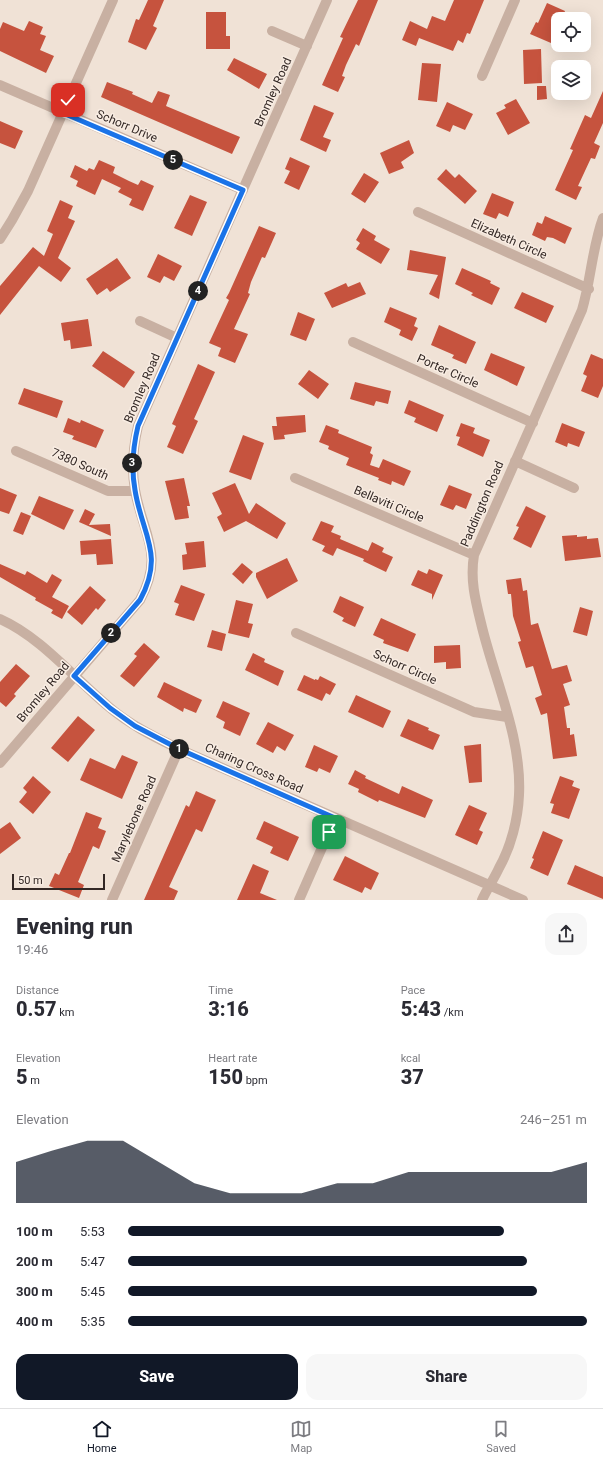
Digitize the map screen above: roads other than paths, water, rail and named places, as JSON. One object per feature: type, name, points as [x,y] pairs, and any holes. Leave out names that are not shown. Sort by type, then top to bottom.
[{"type":"street","points":[[0,239],[23,202],[113,0]]},
{"type":"street","name":"Bromley Road","points":[[0,763],[140,600],[147,586],[152,562],[150,547],[135,491],[132,466],[138,426],[328,0]]},
{"type":"street","points":[[482,76],[516,0]]},
{"type":"street","points":[[272,31],[307,46]]},
{"type":"street","name":"Schorr Drive","points":[[0,85],[243,190]]},
{"type":"street","name":"Elizabeth Circle","points":[[418,212],[589,289]]},
{"type":"street","name":"Paddington Road","points":[[482,900],[488,885],[500,868],[509,843],[519,796],[519,770],[507,717],[485,642],[472,589],[471,572],[474,554],[582,310],[589,289],[593,257],[603,218]]},
{"type":"street","points":[[140,321],[177,338]]},
{"type":"street","name":"Porter Circle","points":[[353,342],[532,423]]},
{"type":"street","name":"7380 South","points":[[16,450],[108,491],[135,491]]},
{"type":"street","points":[[515,461],[574,488]]},
{"type":"street","name":"Bellaviti Circle","points":[[295,478],[474,554]]},
{"type":"street","name":"Charing Cross Road","points":[[0,619],[23,631],[110,708],[135,726],[179,749],[523,900]]},
{"type":"street","name":"Schorr Circle","points":[[296,633],[474,712],[507,717]]},
{"type":"street","name":"Marylebone Road","points":[[112,900],[179,749]]},
{"type":"street","points":[[298,900],[335,818]]}]
